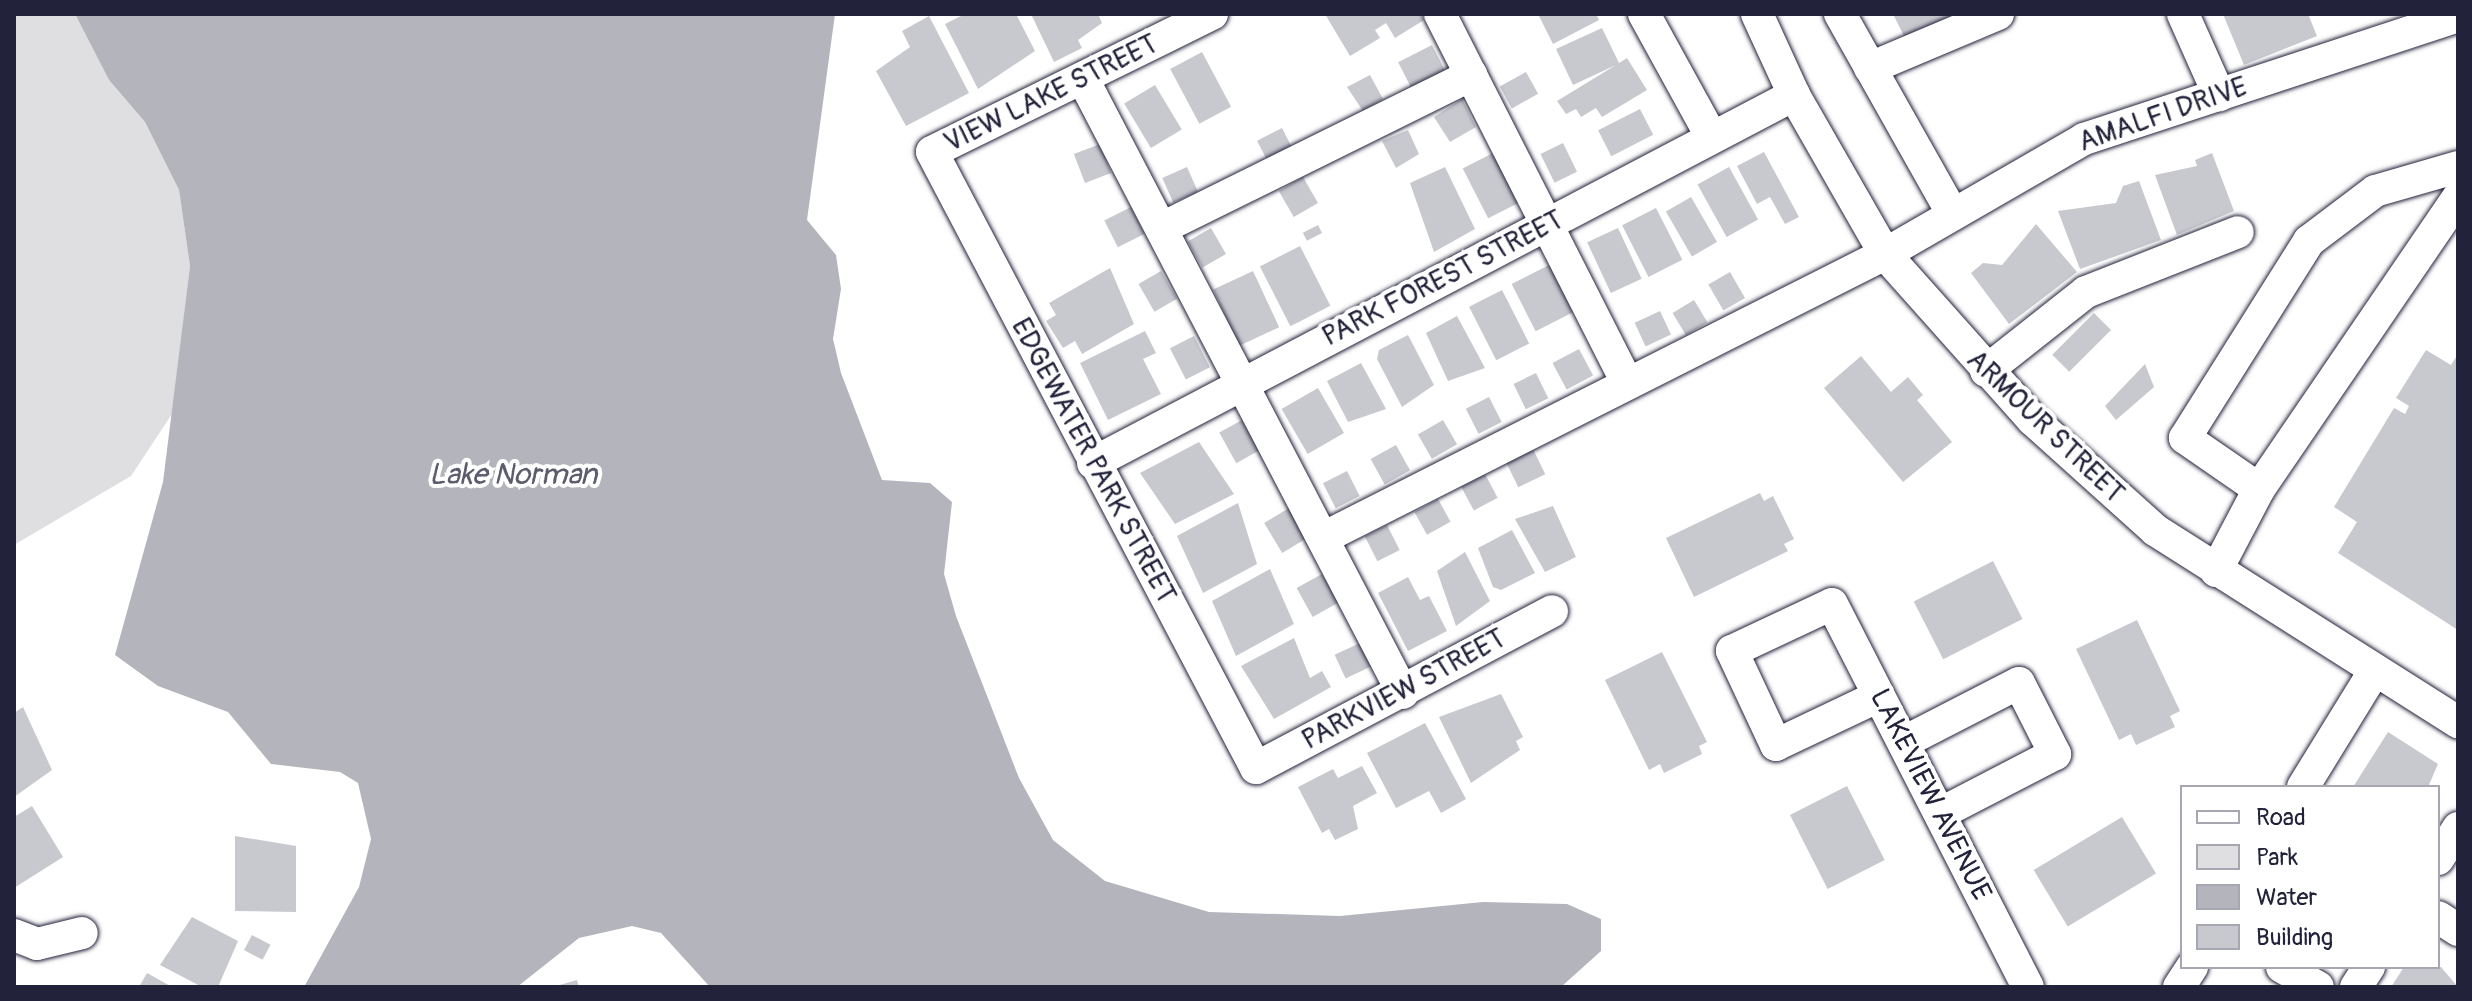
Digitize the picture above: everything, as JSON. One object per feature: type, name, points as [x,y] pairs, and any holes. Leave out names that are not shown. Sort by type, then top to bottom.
[{"type":"street","name":"VIEW LAKE STREET","points":[[932,152],[1084,81],[1212,14]]},
{"type":"street","points":[[1440,14],[1626,380]]},
{"type":"street","points":[[1644,14],[1711,136]]},
{"type":"street","name":"ARMOUR STREET","points":[[1757,14],[1794,95],[1885,254],[1986,371],[2106,490],[2216,571],[2458,722]]},
{"type":"street","points":[[1840,14],[1951,211]]},
{"type":"street","points":[[1870,68],[1998,14]]},
{"type":"street","points":[[2183,14],[2219,95]]},
{"type":"street","name":"AMALFI DRIVE","points":[[1325,537],[1626,380],[1885,254],[1951,211],[2084,139],[2458,16]]},
{"type":"street","points":[[1164,227],[1472,75]]},
{"type":"street","points":[[1084,81],[1245,382],[1403,693]]},
{"type":"street","name":"PARK FOREST STREET","points":[[1093,463],[1794,95]]},
{"type":"street","name":"EDGEWATER PARK STREET","points":[[932,152],[1256,768]]},
{"type":"street","points":[[2259,489],[2185,438],[2309,241],[2375,191],[2458,167]]},
{"type":"street","points":[[2216,571],[2259,489],[2458,197]]},
{"type":"street","points":[[1986,371],[2086,292],[2238,232]]},
{"type":"street","name":"LAKEVIEW AVENUE","points":[[1879,696],[1776,745],[1732,651],[1832,604],[2028,987]]},
{"type":"street","name":"PARKVIEW STREET","points":[[1256,768],[1403,693],[1552,611]]},
{"type":"street","points":[[2304,785],[2375,670]]},
{"type":"street","points":[[1904,742],[2019,683],[2055,754],[1941,813]]},
{"type":"street","points":[[2440,856],[2458,828]]},
{"type":"street","points":[[2440,918],[2458,930]]},
{"type":"street","points":[[14,935],[37,944],[82,933]]},
{"type":"street","points":[[2179,987],[2191,969]]},
{"type":"street","points":[[2286,969],[2318,987]]},
{"type":"street","points":[[2356,987],[2368,969]]},
{"type":"green space","points":[[14,14],[75,14],[109,80],[145,122],[179,190],[190,266],[172,414],[131,476],[14,545]]},
{"type":"water","name":"Lake Norman","points":[[75,14],[835,14],[807,220],[836,255],[841,289],[833,339],[841,373],[882,480],[930,483],[952,502],[944,574],[956,616],[1019,778],[1053,840],[1105,881],[1209,912],[1340,916],[1483,902],[1567,904],[1601,919],[1601,951],[1561,987],[710,987],[661,933],[632,926],[579,938],[517,987],[304,987],[359,887],[371,839],[358,783],[340,772],[271,764],[228,712],[158,686],[115,655],[163,482],[190,266],[179,190],[145,122],[109,80]]},
{"type":"building","points":[[965,14],[1016,14],[1035,51],[978,89],[945,24]]},
{"type":"building","points":[[1031,14],[1098,14],[1102,23],[1078,40],[1082,48],[1054,62]]},
{"type":"building","points":[[1325,14],[1421,14],[1424,20],[1395,38],[1386,23],[1375,30],[1380,38],[1350,56]]},
{"type":"building","points":[[1538,14],[1596,14],[1599,20],[1553,44]]},
{"type":"building","points":[[1893,14],[1975,14],[1910,48]]},
{"type":"building","points":[[2223,14],[2308,14],[2317,36],[2244,65]]},
{"type":"building","points":[[929,16],[969,93],[906,126],[876,71],[910,47],[902,31]]},
{"type":"building","points":[[1602,28],[1619,63],[1627,58],[1647,90],[1602,117],[1596,108],[1581,117],[1576,109],[1566,114],[1557,101],[1616,65],[1573,85],[1556,49]]},
{"type":"building","points":[[1432,45],[1446,73],[1412,90],[1398,62]]},
{"type":"building","points":[[1202,52],[1231,107],[1199,124],[1170,69]]},
{"type":"building","points":[[1526,72],[1538,94],[1512,108],[1500,87]]},
{"type":"building","points":[[1370,75],[1383,99],[1363,111],[1347,87]]},
{"type":"building","points":[[1155,85],[1182,130],[1151,148],[1124,104]]},
{"type":"building","points":[[1462,99],[1476,127],[1450,142],[1434,117]]},
{"type":"building","points":[[1640,109],[1653,135],[1611,156],[1598,130]]},
{"type":"building","points":[[1282,128],[1295,154],[1270,167],[1257,141]]},
{"type":"building","points":[[1408,130],[1419,154],[1396,168],[1382,141]]},
{"type":"building","points":[[1563,143],[1577,172],[1555,183],[1541,154]]},
{"type":"building","points":[[1100,144],[1111,173],[1085,183],[1074,154]]},
{"type":"building","points":[[1764,152],[1799,217],[1785,224],[1770,197],[1757,204],[1737,166]]},
{"type":"building","points":[[1493,153],[1518,203],[1488,218],[1463,168]]},
{"type":"building","points":[[2212,153],[2234,211],[2177,235],[2155,175],[2197,166],[2195,160]]},
{"type":"building","points":[[1187,167],[1198,192],[1173,203],[1162,178]]},
{"type":"building","points":[[1445,167],[1475,229],[1434,252],[1410,183]]},
{"type":"building","points":[[1729,167],[1758,219],[1727,237],[1698,184]]},
{"type":"building","points":[[1303,177],[1318,203],[1294,217],[1279,191]]},
{"type":"building","points":[[2139,181],[2161,240],[2080,269],[2058,211],[2116,203],[2123,186]]},
{"type":"building","points":[[1691,197],[1717,242],[1692,257],[1666,212]]},
{"type":"building","points":[[1131,207],[1145,234],[1118,247],[1104,221]]},
{"type":"building","points":[[1656,208],[1682,260],[1648,277],[1622,225]]},
{"type":"building","points":[[2036,224],[2077,272],[2009,324],[1971,273],[1983,263],[2002,265]]},
{"type":"building","points":[[1318,225],[1322,233],[1307,241],[1303,233]]},
{"type":"building","points":[[1211,228],[1226,254],[1203,267],[1188,242]]},
{"type":"building","points":[[1618,228],[1642,279],[1611,293],[1587,242]]},
{"type":"building","points":[[1300,246],[1330,306],[1290,326],[1260,266]]},
{"type":"building","points":[[1549,265],[1573,312],[1536,331],[1512,284]]},
{"type":"building","points":[[1110,268],[1134,324],[1082,354],[1075,341],[1063,348],[1046,321],[1056,315],[1049,303]]},
{"type":"building","points":[[1161,271],[1177,299],[1154,312],[1138,284]]},
{"type":"building","points":[[1253,271],[1279,327],[1239,346],[1213,290]]},
{"type":"building","points":[[1730,272],[1745,298],[1723,310],[1708,284]]},
{"type":"building","points":[[1502,290],[1529,343],[1496,360],[1469,307]]},
{"type":"building","points":[[1694,300],[1707,322],[1686,335],[1673,313]]},
{"type":"building","points":[[1660,311],[1671,335],[1646,346],[1635,323]]},
{"type":"building","points":[[2094,313],[2111,330],[2069,372],[2052,355]]},
{"type":"building","points":[[1457,316],[1485,368],[1448,381],[1426,333]]},
{"type":"building","points":[[1145,331],[1156,353],[1143,359],[1161,394],[1108,420],[1080,363]]},
{"type":"building","points":[[1408,335],[1434,385],[1402,407],[1377,359],[1379,350]]},
{"type":"building","points":[[1194,336],[1210,367],[1186,379],[1170,348]]},
{"type":"building","points":[[1579,349],[1593,375],[1567,390],[1553,363]]},
{"type":"building","points":[[2426,350],[2451,365],[2458,354],[2458,630],[2338,553],[2357,522],[2334,507],[2394,408],[2405,414],[2409,406],[2396,398]]},
{"type":"building","points":[[1861,356],[1891,392],[1908,377],[1923,395],[1917,400],[1952,442],[1903,482],[1824,388]]},
{"type":"building","points":[[1361,363],[1386,409],[1348,422],[1327,381]]},
{"type":"building","points":[[2145,364],[2154,387],[2116,420],[2105,406]]},
{"type":"building","points":[[1536,373],[1548,398],[1526,409],[1514,384]]},
{"type":"building","points":[[1318,388],[1344,433],[1308,454],[1282,409]]},
{"type":"building","points":[[1489,397],[1502,422],[1479,434],[1466,409]]},
{"type":"building","points":[[1242,420],[1259,451],[1236,463],[1219,433]]},
{"type":"building","points":[[1443,420],[1457,444],[1432,459],[1418,434]]},
{"type":"building","points":[[1199,442],[1234,494],[1175,524],[1140,473]]},
{"type":"building","points":[[1396,445],[1410,470],[1385,484],[1371,459]]},
{"type":"building","points":[[1533,449],[1545,474],[1518,487],[1506,462]]},
{"type":"building","points":[[1347,471],[1360,496],[1336,508],[1323,483]]},
{"type":"building","points":[[1485,474],[1498,498],[1474,511],[1461,487]]},
{"type":"building","points":[[1760,493],[1764,501],[1773,496],[1794,539],[1784,544],[1788,551],[1694,597],[1666,538]]},
{"type":"building","points":[[1438,499],[1451,522],[1427,535],[1414,512]]},
{"type":"building","points":[[1238,503],[1257,564],[1203,593],[1177,536]]},
{"type":"building","points":[[1553,506],[1576,557],[1545,572],[1515,519]]},
{"type":"building","points":[[1289,508],[1307,538],[1282,553],[1264,523]]},
{"type":"building","points":[[1387,525],[1400,550],[1377,561],[1365,536]]},
{"type":"building","points":[[1512,530],[1535,573],[1501,590],[1493,587],[1478,548]]},
{"type":"building","points":[[1465,552],[1490,601],[1456,626],[1437,571]]},
{"type":"building","points":[[1993,561],[2023,619],[1943,659],[1914,601]]},
{"type":"building","points":[[1270,569],[1294,624],[1236,656],[1212,601]]},
{"type":"building","points":[[1322,574],[1338,603],[1313,617],[1297,588]]},
{"type":"building","points":[[1408,577],[1420,600],[1429,596],[1447,631],[1408,651],[1378,593]]},
{"type":"building","points":[[2137,620],[2180,711],[2170,716],[2175,727],[2136,745],[2131,734],[2119,740],[2076,649]]},
{"type":"building","points":[[1294,638],[1310,678],[1322,671],[1331,687],[1274,719],[1241,666]]},
{"type":"building","points":[[1360,643],[1371,667],[1346,678],[1335,655]]},
{"type":"building","points":[[1662,652],[1707,742],[1699,746],[1702,754],[1664,773],[1660,764],[1649,770],[1605,680]]},
{"type":"building","points":[[1501,694],[1523,737],[1516,741],[1520,750],[1471,783],[1439,717]]},
{"type":"building","points":[[23,707],[52,770],[14,797],[14,713]]},
{"type":"building","points":[[1425,723],[1466,799],[1441,813],[1429,791],[1396,808],[1367,753]]},
{"type":"building","points":[[2388,732],[2438,764],[2429,785],[2354,785]]},
{"type":"building","points":[[1362,766],[1377,793],[1353,806],[1358,829],[1335,840],[1329,829],[1322,833],[1298,787],[1333,769],[1338,778]]},
{"type":"building","points":[[1847,786],[1885,860],[1828,889],[1790,815]]},
{"type":"building","points":[[32,806],[63,857],[14,888],[14,817]]},
{"type":"building","points":[[2122,817],[2156,874],[2068,927],[2034,870]]},
{"type":"building","points":[[235,836],[296,846],[296,912],[235,911]]},
{"type":"building","points":[[192,917],[238,941],[218,987],[202,987],[160,965]]},
{"type":"building","points":[[252,935],[271,945],[263,960],[244,950]]},
{"type":"building","points":[[2441,967],[2458,987],[2391,987],[2403,969]]},
{"type":"building","points":[[147,973],[172,987],[139,987]]},
{"type":"building","points":[[577,980],[579,987],[556,987],[556,986]]}]
